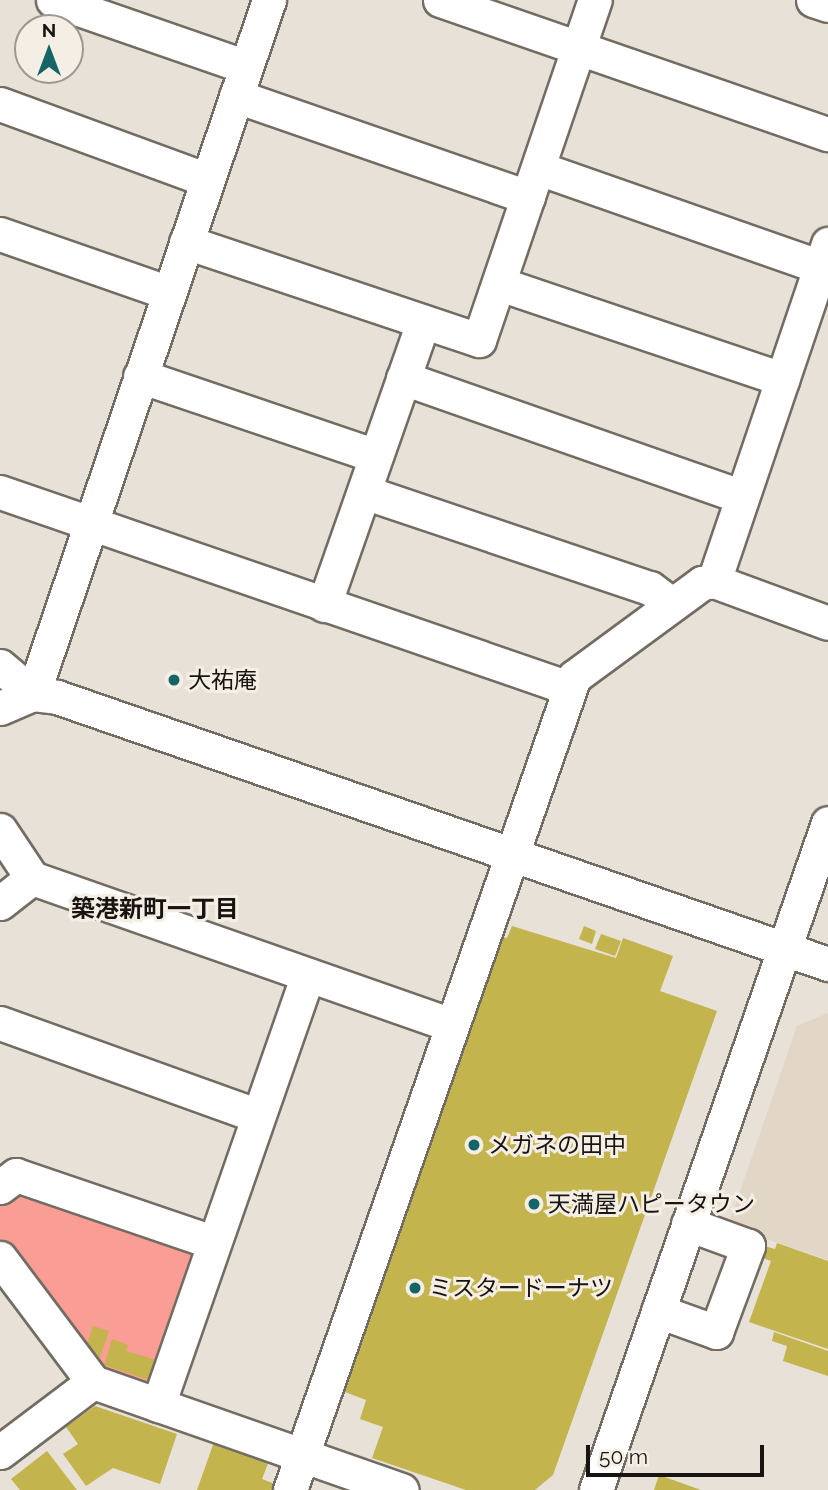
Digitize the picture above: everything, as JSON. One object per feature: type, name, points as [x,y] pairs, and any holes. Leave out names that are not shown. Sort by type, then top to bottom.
[{"type":"street","points":[[53,0],[241,82],[533,183],[824,256],[714,581]]},
{"type":"street","points":[[33,694],[269,0]]},
{"type":"street","points":[[440,0],[828,134]]},
{"type":"street","points":[[186,242],[479,340],[595,0]]},
{"type":"street","points":[[813,0],[828,5]]},
{"type":"street","points":[[0,104],[208,180]]},
{"type":"street","points":[[0,234],[169,293]]},
{"type":"street","points":[[499,284],[782,379]]},
{"type":"street","points":[[324,605],[423,322]]},
{"type":"street","points":[[141,376],[376,456]]},
{"type":"street","points":[[403,378],[743,497]]},
{"type":"street","points":[[0,492],[569,688]]},
{"type":"street","points":[[363,492],[650,588],[671,604]]},
{"type":"street","points":[[290,1490],[573,677],[702,583],[714,581],[828,623]]},
{"type":"street","points":[[0,666],[33,694]]},
{"type":"street","points":[[0,708],[33,694],[57,697],[828,964]]},
{"type":"street","points":[[596,1490],[828,823]]},
{"type":"street","points":[[0,830],[32,877],[452,1026]]},
{"type":"street","points":[[0,903],[32,877]]},
{"type":"street","points":[[158,1405],[256,1115],[308,975]]},
{"type":"street","points":[[0,1023],[256,1115]]},
{"type":"street","points":[[0,1187],[16,1175],[212,1242]]},
{"type":"street","points":[[658,1311],[716,1332],[748,1245],[688,1224]]},
{"type":"street","points":[[0,1258],[93,1382],[402,1490]]},
{"type":"street","points":[[0,1452],[93,1382]]},
{"type":"shaded area","points":[[828,1013],[828,1260],[728,1226],[797,1026]]},
{"type":"shaded area","points":[[18,1190],[193,1249],[197,1261],[155,1380],[144,1385],[92,1368],[0,1244],[0,1202]]},
{"type":"building","points":[[512,926],[616,958],[623,938],[673,956],[660,991],[717,1011],[553,1475],[535,1490],[466,1490],[372,1458],[383,1427],[360,1419],[366,1400],[345,1392],[503,937],[507,938]]},
{"type":"building","points":[[584,926],[596,931],[592,944],[579,939]]},
{"type":"building","points":[[601,934],[621,941],[615,956],[595,949]]},
{"type":"building","points":[[777,1243],[828,1261],[828,1349],[749,1322],[771,1261],[760,1257],[764,1246],[775,1249]]},
{"type":"building","points":[[93,1326],[109,1331],[100,1358],[84,1353]]},
{"type":"building","points":[[774,1332],[828,1351],[828,1376],[783,1361],[787,1346],[772,1341]]},
{"type":"building","points":[[112,1339],[128,1345],[126,1351],[156,1360],[149,1380],[104,1365]]},
{"type":"building","points":[[95,1406],[177,1434],[160,1484],[113,1468],[86,1486],[63,1454],[78,1444],[66,1427]]},
{"type":"building","points":[[214,1442],[269,1461],[262,1479],[275,1484],[273,1490],[197,1490]]},
{"type":"building","points":[[47,1451],[77,1490],[20,1490],[11,1479]]},
{"type":"building","points":[[659,1475],[701,1490],[654,1490]]},
{"type":"place","name":"大祐庵","points":[[174,680]]},
{"type":"place","name":"メガネの田中","points":[[474,1145]]},
{"type":"place","name":"天満屋ハピータウン","points":[[534,1204]]},
{"type":"place","name":"ミスタードーナツ","points":[[415,1288]]},
{"type":"district","name":"築港新町一丁目","points":[[155,909]]}]
